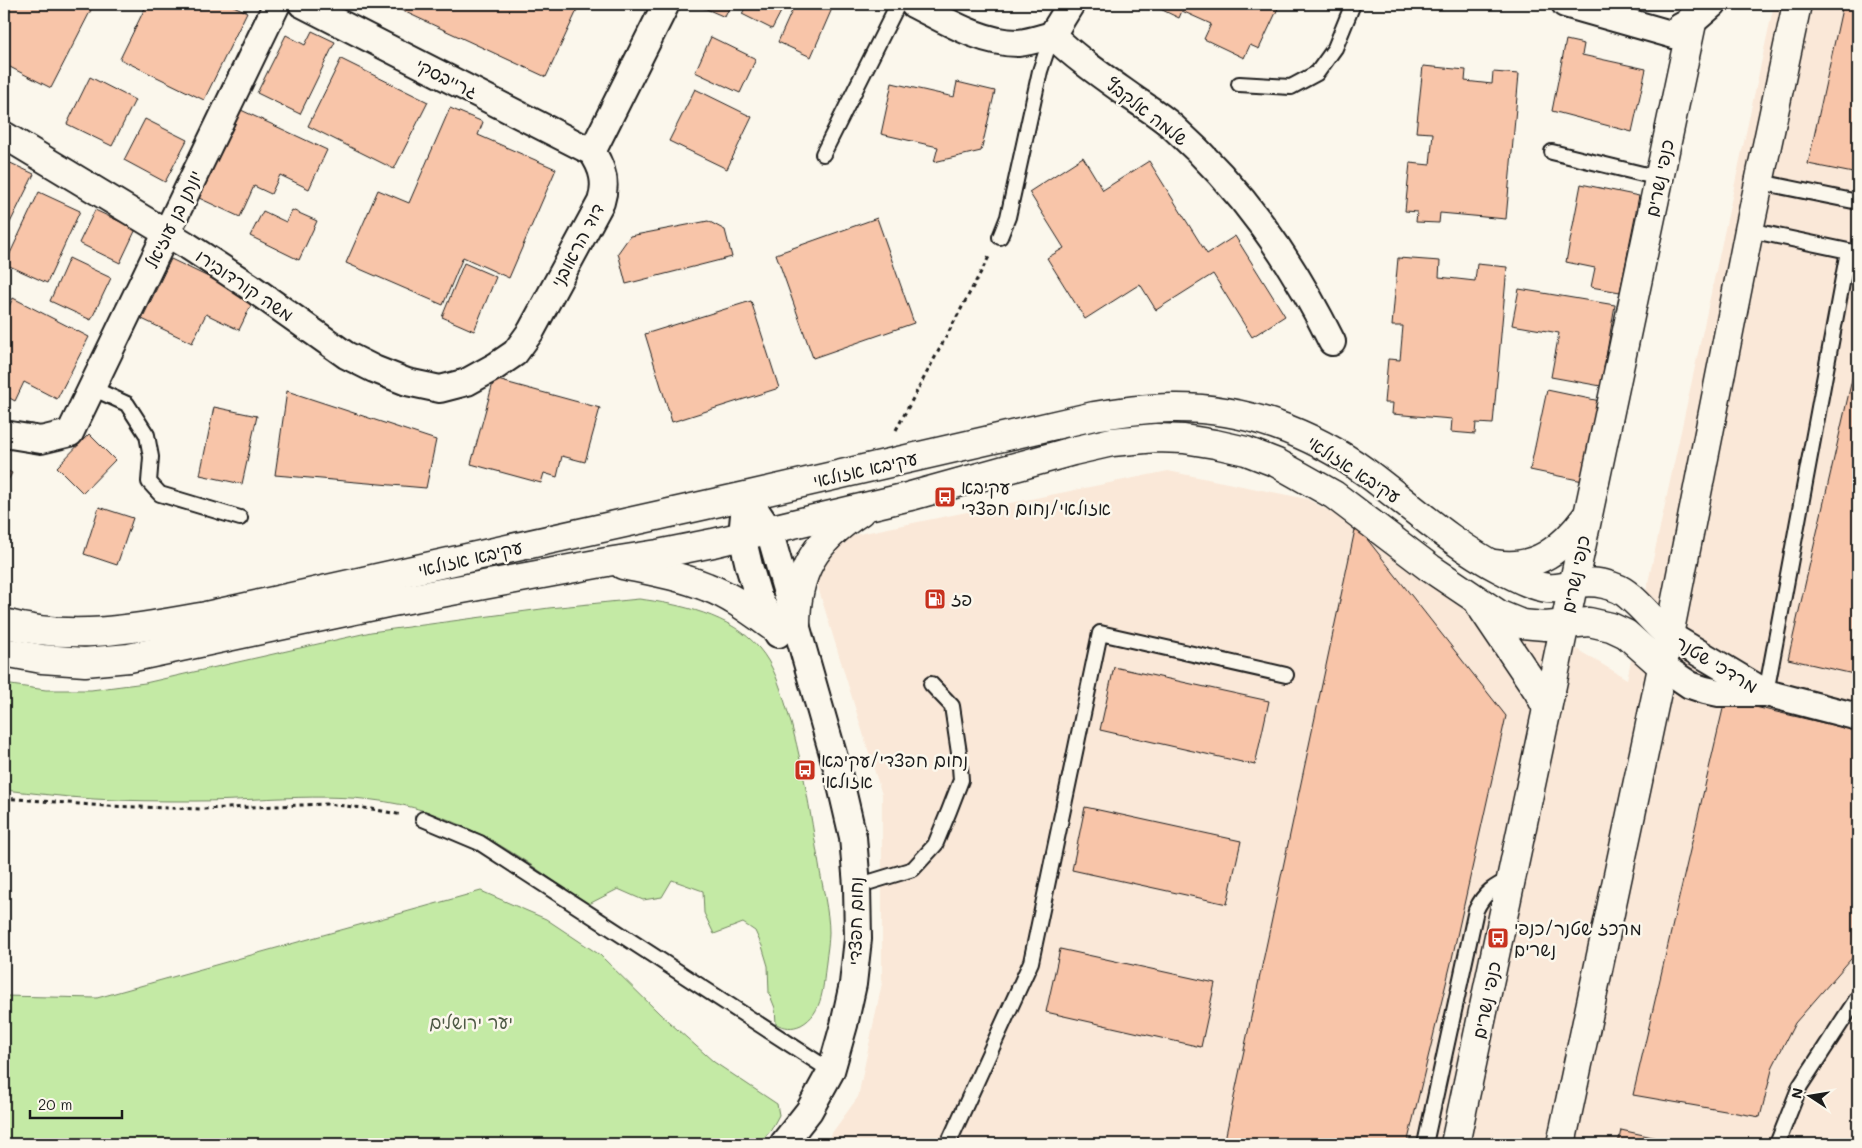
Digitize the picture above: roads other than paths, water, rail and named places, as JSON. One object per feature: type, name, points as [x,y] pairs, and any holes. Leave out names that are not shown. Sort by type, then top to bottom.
[{"type":"street","name":"יונתן בן עוזיאל","points":[[4,434],[41,440],[70,433],[277,4]]},
{"type":"street","name":"גרייבסקי","points":[[302,4],[592,152]]},
{"type":"street","points":[[592,152],[666,4]]},
{"type":"street","points":[[913,4],[984,37],[1000,41],[1029,42],[1052,35],[1070,4]]},
{"type":"street","points":[[1565,4],[1657,31],[1678,28],[1692,21],[1713,4]]},
{"type":"street","points":[[1561,1144],[1669,635],[1760,182],[1791,9]]},
{"type":"street","name":"כנפי נשרים","points":[[1455,1144],[1692,21]]},
{"type":"street","name":"שלמה אלקבץ","points":[[1052,35],[1092,70],[1172,126],[1234,188],[1283,254],[1313,304],[1332,342]]},
{"type":"street","name":"משה קורדובירו","points":[[4,135],[167,232],[249,286],[346,355],[374,369],[407,382],[440,389],[467,382],[496,366]]},
{"type":"street","name":"דוד הראובני","points":[[496,366],[514,353],[532,330],[601,202],[604,191],[604,179],[602,168],[592,152]]},
{"type":"street","name":"עקיבא אזולאי","points":[[4,623],[53,632],[93,632],[139,628],[206,616],[746,496],[1094,416],[1136,410],[1174,408],[1213,410],[1260,420],[1293,430],[1329,448],[1365,472],[1454,541],[1489,563],[1539,586],[1557,588],[1594,582],[1619,589],[1669,635]]},
{"type":"street","name":"עקיבא אזולאי","points":[[4,652],[42,659],[85,662],[130,658],[322,616],[658,554],[742,536],[870,506],[1073,451],[1112,442],[1156,438],[1184,439],[1215,444],[1246,451],[1277,463],[1334,495],[1430,568],[1500,615],[1522,624],[1545,626],[1595,623],[1616,629],[1626,634],[1662,666]]},
{"type":"street","name":"נחום חפצדי","points":[[746,496],[769,530],[785,626],[813,686],[837,768],[851,828],[857,886],[858,939],[853,984],[844,1025],[830,1070],[809,1111],[783,1144]]},
{"type":"street","name":"נחום חפצדי","points":[[746,496],[742,536],[749,566],[758,596],[785,626]]},
{"type":"street","points":[[607,562],[673,576],[708,587],[785,626],[811,558],[832,533],[870,506]]},
{"type":"street","points":[[1489,563],[1517,566],[1542,557],[1566,542],[1587,516]]},
{"type":"street","points":[[1477,601],[1533,683],[1547,708]]},
{"type":"street","name":"מרדכי שטנר","points":[[1669,635],[1766,693],[1858,717]]},
{"type":"street","name":"מרדכי שטנר","points":[[1662,666],[1690,684],[1705,690],[1741,694],[1766,693]]},
{"type":"lane","points":[[823,154],[898,4]]},
{"type":"lane","points":[[1239,84],[1291,87],[1317,73],[1335,48],[1353,4]]},
{"type":"lane","points":[[1000,237],[1008,217],[1040,71],[1052,35]]},
{"type":"lane","points":[[1552,152],[1659,178]]},
{"type":"lane","points":[[1760,182],[1858,202]]},
{"type":"lane","points":[[1750,230],[1853,252],[1766,693]]},
{"type":"lane","points":[[92,388],[126,404],[147,435],[151,457],[149,482],[160,494],[240,518]]},
{"type":"lane","points":[[948,1144],[1031,962],[1100,633],[1286,675]]},
{"type":"lane","points":[[857,886],[913,869],[935,845],[950,812],[961,780],[959,753],[952,706],[931,684]]},
{"type":"lane","points":[[423,819],[480,843],[830,1070]]},
{"type":"lane","points":[[1425,1144],[1476,910],[1483,897],[1491,889],[1512,879]]},
{"type":"lane","points":[[1777,1144],[1800,1086],[1858,997]]},
{"type":"place","name":"עקיבא אזולאי/נחום חפצדי","points":[[945,497]]},
{"type":"place","name":"פז","points":[[935,599]]},
{"type":"place","name":"נחום חפצדי/עקיבא אזולאי","points":[[805,770]]},
{"type":"place","name":"מרכז שטנר/כנפי נשרים","points":[[1498,938]]},
{"type":"park label","name":"יער ירושלים","points":[[471,1022]]}]
